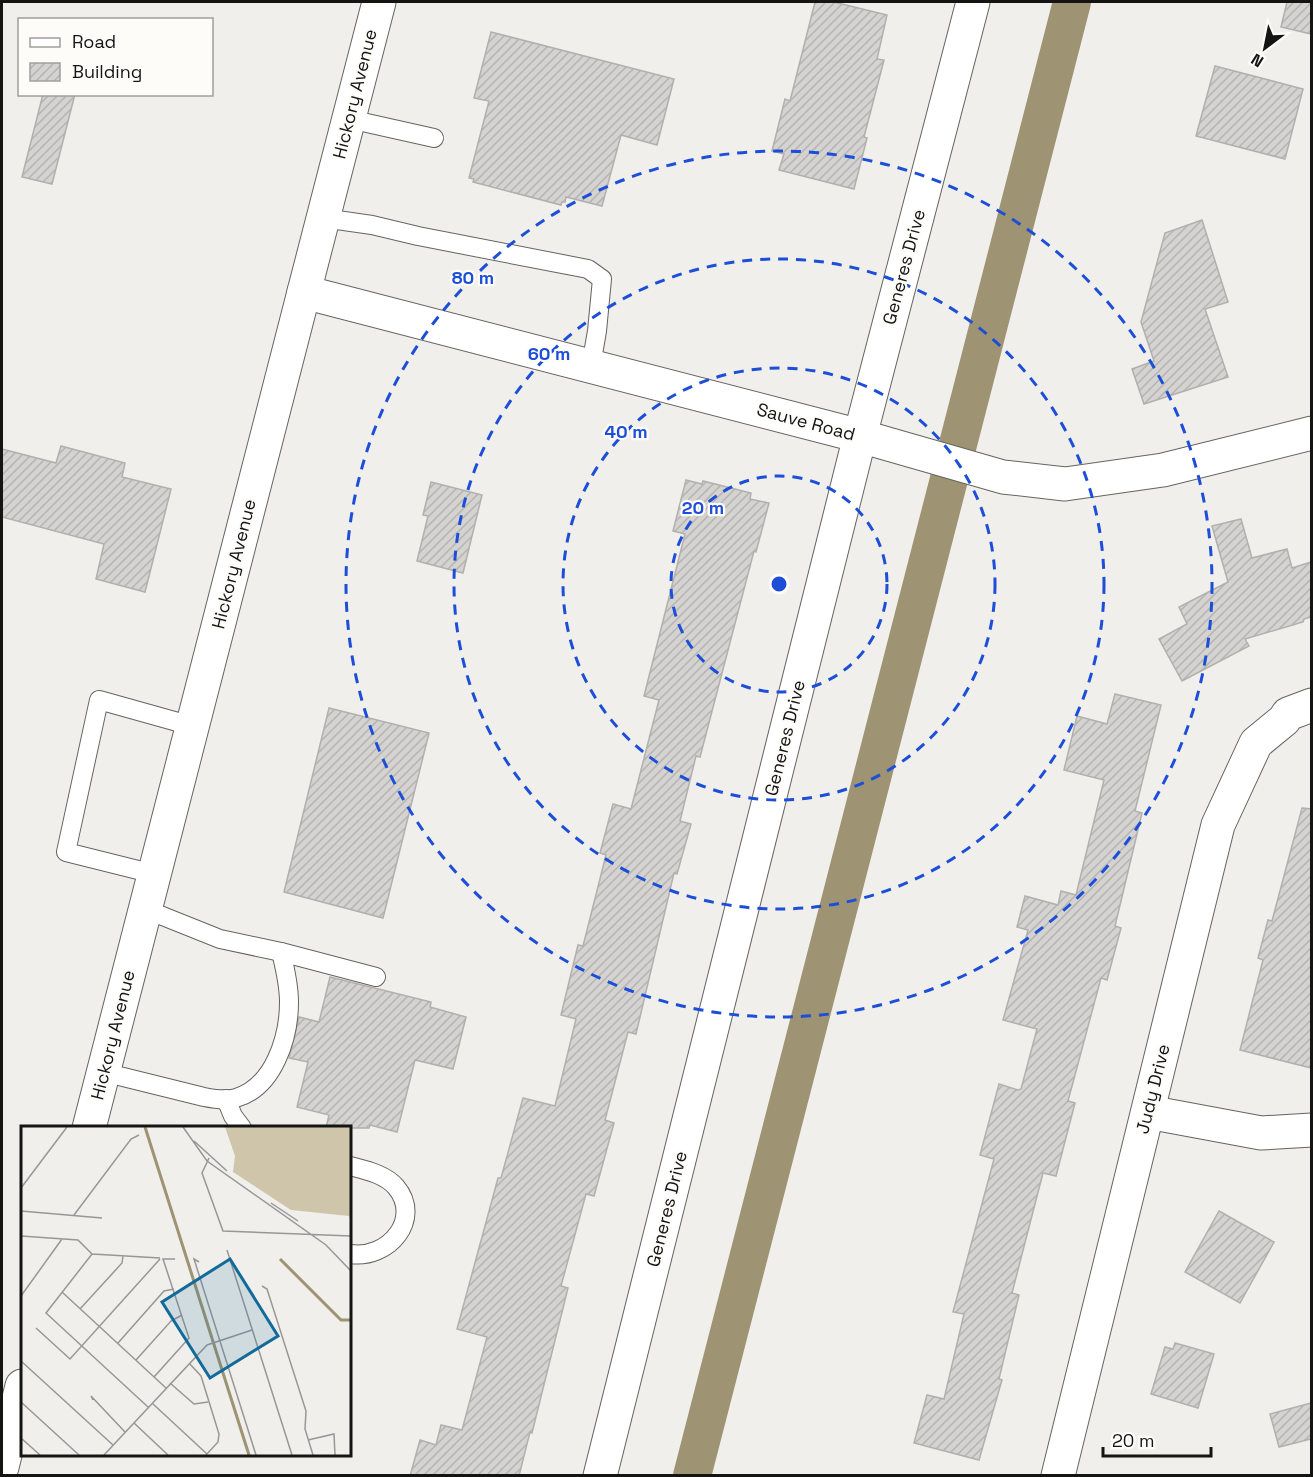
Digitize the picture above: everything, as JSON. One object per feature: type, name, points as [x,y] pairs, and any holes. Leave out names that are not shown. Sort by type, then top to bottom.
[{"type":"street","name":"Hickory Avenue","points":[[90,1126],[379,2]]},
{"type":"street","name":"Generes Drive","points":[[600,1476],[860,436],[973,2]]},
{"type":"street","name":"Sauve Road","points":[[304,292],[860,436],[1003,477],[1065,484],[1163,470],[1311,433]]},
{"type":"street","name":"Judy Drive","points":[[1058,1476],[1218,825],[1256,743],[1298,713]]},
{"type":"street","points":[[1148,1112],[1261,1133],[1311,1130]]},
{"type":"street","points":[[2,1467],[21,1390]]},
{"type":"lane","points":[[349,119],[434,138]]},
{"type":"lane","points":[[323,218],[372,225],[588,269],[602,279],[591,366]]},
{"type":"lane","points":[[154,874],[66,852],[99,700],[192,726]]},
{"type":"lane","points":[[145,909],[220,939],[281,952],[376,977]]},
{"type":"lane","points":[[103,1072],[219,1100],[235,1098],[261,1083],[272,1070],[288,1020],[289,1000],[281,952]]},
{"type":"lane","points":[[226,1099],[233,1116],[240,1126]]},
{"type":"lane","points":[[351,1166],[385,1178],[395,1186],[405,1206],[402,1226],[387,1247],[366,1255],[351,1254]]},
{"type":"building","points":[[815,2],[834,2],[887,15],[877,59],[884,60],[864,137],[867,138],[854,189],[779,170],[784,154],[772,151],[785,99],[790,101]]},
{"type":"building","points":[[1287,2],[1311,2],[1311,34],[1281,27]]},
{"type":"building","points":[[491,32],[674,79],[657,145],[621,135],[602,206],[566,197],[565,202],[561,205],[473,182],[474,179],[469,178],[489,101],[474,98]]},
{"type":"building","points":[[1215,66],[1303,89],[1285,159],[1196,136]]},
{"type":"building","points":[[42,96],[74,96],[52,184],[22,177]]},
{"type":"building","points":[[1202,220],[1228,302],[1205,309],[1228,377],[1144,404],[1132,369],[1154,361],[1141,322],[1165,233]]},
{"type":"building","points":[[61,446],[125,463],[122,477],[171,489],[145,592],[96,579],[104,544],[2,517],[2,449],[56,463]]},
{"type":"building","points":[[686,480],[702,484],[703,481],[751,493],[750,499],[769,503],[756,552],[754,551],[700,757],[696,756],[680,821],[691,824],[677,874],[674,873],[636,1034],[628,1032],[605,1120],[614,1123],[594,1196],[586,1194],[561,1286],[568,1288],[532,1433],[530,1432],[519,1476],[410,1476],[420,1440],[436,1445],[441,1425],[462,1430],[487,1337],[457,1329],[498,1178],[501,1178],[523,1098],[555,1106],[576,1019],[561,1015],[578,945],[583,946],[606,855],[600,853],[613,804],[631,809],[659,700],[644,696],[685,534],[673,531]]},
{"type":"building","points":[[431,482],[482,495],[463,573],[417,561],[428,516],[423,515]]},
{"type":"building","points":[[1241,519],[1252,558],[1287,549],[1292,568],[1311,562],[1311,617],[1304,619],[1303,622],[1245,639],[1249,646],[1182,681],[1159,639],[1187,624],[1179,607],[1228,582],[1212,526]]},
{"type":"building","points":[[1115,694],[1161,705],[1135,811],[1142,813],[1115,926],[1121,928],[1107,980],[1101,978],[1068,1101],[1075,1103],[1056,1176],[1043,1173],[1012,1293],[1019,1295],[999,1379],[1002,1380],[979,1460],[914,1443],[927,1395],[944,1399],[964,1314],[953,1312],[994,1159],[980,1155],[999,1084],[1021,1089],[1037,1029],[1003,1020],[1028,930],[1017,927],[1025,896],[1058,905],[1061,891],[1076,895],[1104,780],[1064,770],[1077,716],[1107,724]]},
{"type":"building","points":[[329,708],[429,733],[383,918],[284,892]]},
{"type":"building","points":[[1302,808],[1311,809],[1311,1068],[1240,1050],[1263,960],[1258,958],[1268,920],[1272,921]]},
{"type":"building","points":[[330,977],[431,1002],[430,1007],[466,1017],[453,1069],[415,1060],[397,1132],[370,1125],[369,1128],[326,1126],[329,1115],[297,1107],[308,1062],[289,1058],[299,1017],[319,1022]]},
{"type":"building","points":[[1219,1211],[1274,1242],[1240,1303],[1185,1272]]},
{"type":"building","points":[[1175,1343],[1214,1354],[1198,1408],[1151,1394],[1165,1347],[1173,1349]]},
{"type":"building","points":[[1311,1403],[1311,1439],[1279,1447],[1270,1414]]},
{"type":"waterway","points":[[692,1476],[1072,2]]}]
